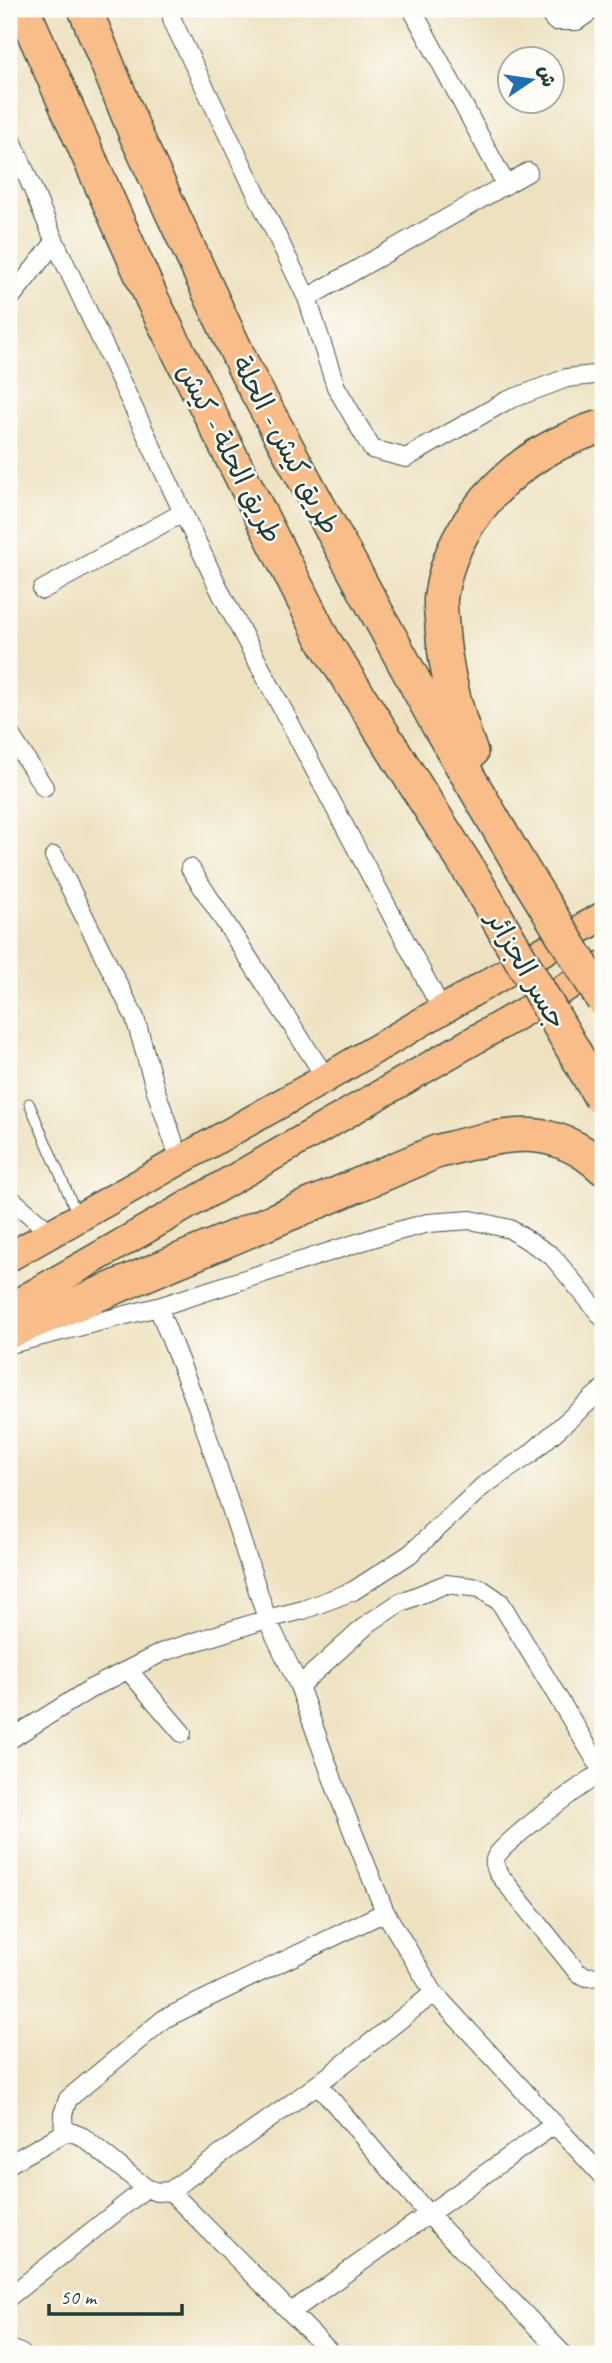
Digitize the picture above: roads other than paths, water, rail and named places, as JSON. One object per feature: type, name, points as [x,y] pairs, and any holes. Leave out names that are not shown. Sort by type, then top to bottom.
[{"type":"highway","name":"طريق الحلة - كيش","points":[[23,9],[153,301],[323,639],[474,878]]},
{"type":"highway","name":"طريق كيش - الحلة","points":[[85,9],[136,135],[246,372],[438,725],[520,865]]},
{"type":"highway","points":[[92,9],[113,79]]},
{"type":"highway","points":[[500,830],[461,727],[445,664],[440,597],[451,555],[475,512],[511,475],[553,445],[603,426]]},
{"type":"highway","name":"جسر الجزائر","points":[[520,865],[603,1000]]},
{"type":"highway","name":"جسر الجزائر","points":[[474,878],[602,1100]]},
{"type":"highway","points":[[9,1332],[436,1152],[502,1135],[544,1135],[589,1155],[603,1168]]},
{"type":"main road","points":[[9,1257],[326,1078],[603,916]]},
{"type":"main road","points":[[9,1308],[603,966]]},
{"type":"street","points":[[170,9],[173,22],[307,298],[336,387],[372,449],[405,458],[506,401],[567,378],[603,374]]},
{"type":"street","points":[[412,9],[506,185]]},
{"type":"street","points":[[545,9],[555,21],[577,21],[594,9]]},
{"type":"street","points":[[9,133],[55,242],[220,593],[442,1010]]},
{"type":"street","points":[[307,298],[528,172]]},
{"type":"street","points":[[9,300],[55,242]]},
{"type":"street","points":[[42,590],[182,513]]},
{"type":"street","points":[[9,733],[44,787]]},
{"type":"street","points":[[54,856],[135,1017],[155,1088],[180,1160]]},
{"type":"street","points":[[190,868],[326,1078]]},
{"type":"street","points":[[9,1197],[51,1233]]},
{"type":"street","points":[[9,1344],[158,1307],[379,1236],[428,1223],[471,1220],[510,1229],[552,1256],[603,1318]]},
{"type":"street","points":[[158,1307],[201,1416],[267,1619],[299,1686],[385,1912],[434,1993],[603,2177]]},
{"type":"street","points":[[9,1740],[90,1689],[163,1652],[303,1610],[353,1591],[410,1554],[483,1486],[529,1455],[603,1389]]},
{"type":"street","points":[[299,1686],[369,1623],[400,1602],[446,1584],[480,1588],[500,1602],[603,1772],[575,1790],[514,1839],[496,1857],[495,1864],[498,1873],[578,1973],[587,1977],[603,1976]]},
{"type":"street","points":[[128,1670],[181,1734]]},
{"type":"street","points":[[64,2133],[64,2114],[68,2099],[164,2019],[385,1912]]},
{"type":"street","points":[[9,2164],[64,2133],[71,2132],[83,2137],[146,2188],[157,2192],[170,2190],[317,2084],[434,1993]]},
{"type":"street","points":[[317,2084],[428,2214],[563,2354]]},
{"type":"street","points":[[291,2312],[555,2124]]},
{"type":"street","points":[[9,2298],[146,2188]]},
{"type":"street","points":[[170,2190],[332,2354]]},
{"type":"street","points":[[9,2348],[22,2354]]},
{"type":"lane","points":[[29,1103],[79,1217]]}]
